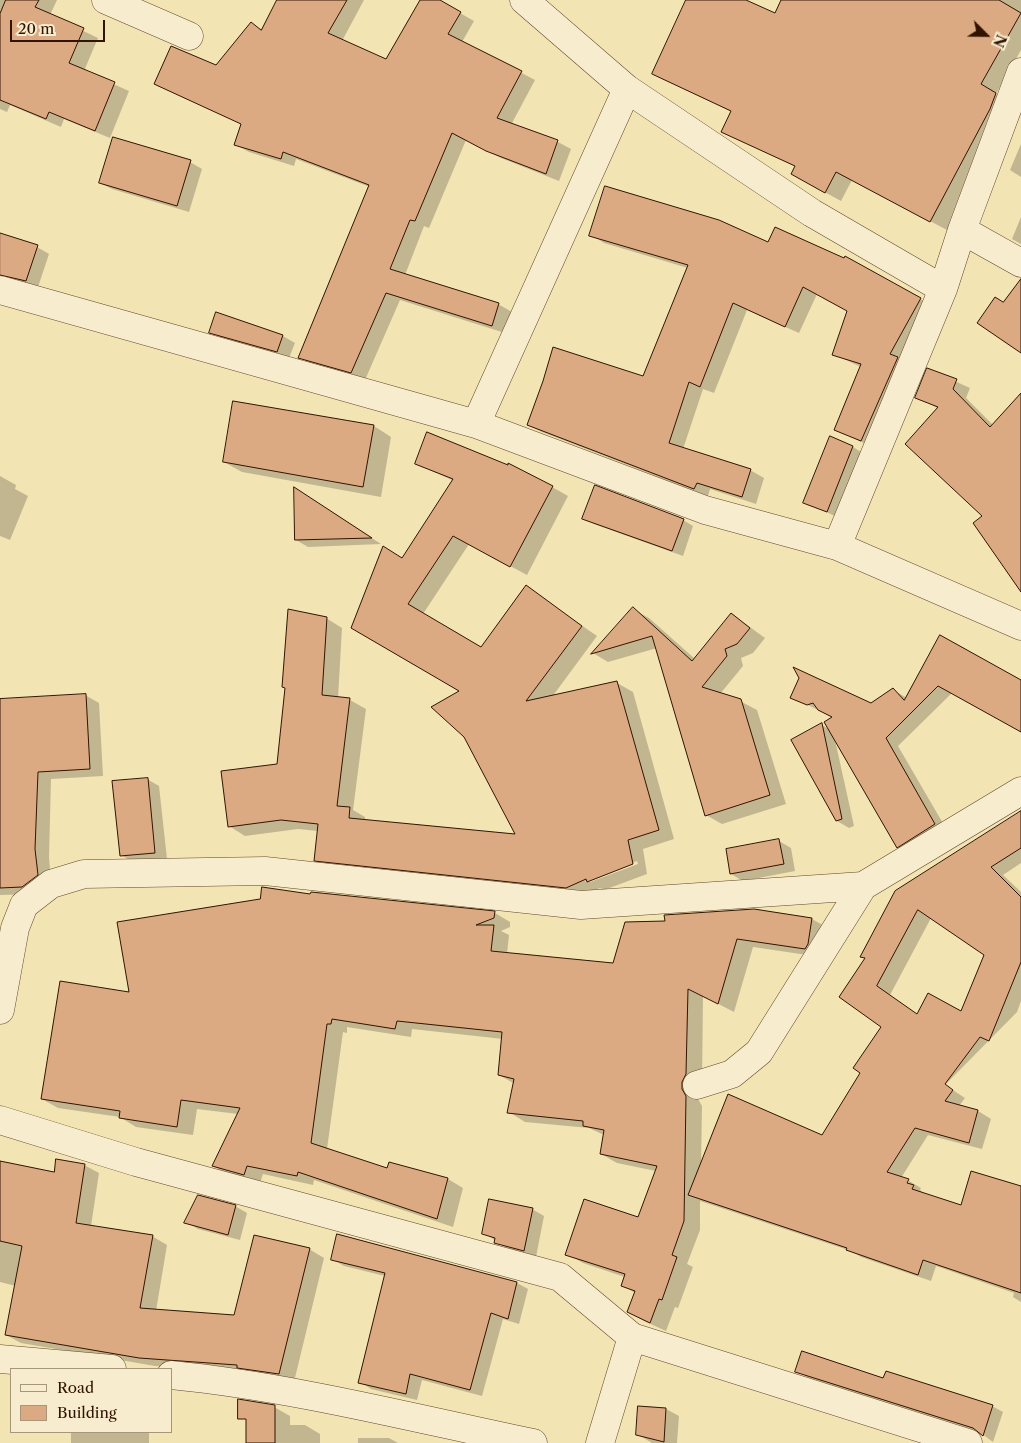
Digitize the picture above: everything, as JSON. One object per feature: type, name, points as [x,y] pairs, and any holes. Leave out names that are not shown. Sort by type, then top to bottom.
[{"type":"street","points":[[106,0],[189,36]]},
{"type":"street","points":[[524,0],[627,89],[812,213],[943,289]]},
{"type":"street","points":[[837,546],[943,289],[962,230],[1021,72]]},
{"type":"street","points":[[476,424],[627,89]]},
{"type":"street","points":[[962,230],[1021,263]]},
{"type":"street","points":[[0,290],[476,424],[705,510],[837,546],[1021,626]]},
{"type":"street","points":[[698,1085],[732,1074],[759,1052],[863,886],[1021,790]]},
{"type":"street","points":[[0,1010],[15,928],[24,905],[52,884],[84,874],[265,871],[581,905],[863,886]]},
{"type":"street","points":[[0,1120],[136,1162],[560,1276],[632,1337],[968,1443]]},
{"type":"street","points":[[600,1443],[632,1337]]},
{"type":"street","points":[[0,1358],[102,1368]]},
{"type":"street","points":[[172,1375],[208,1378],[324,1399],[533,1443]]},
{"type":"building","points":[[6,0],[39,0],[35,7],[84,28],[69,63],[115,82],[95,131],[49,112],[46,119],[0,100],[0,14]]},
{"type":"building","points":[[277,0],[347,0],[328,33],[386,59],[420,0],[440,0],[461,12],[448,34],[522,71],[497,118],[558,140],[546,174],[486,151],[452,133],[415,221],[410,220],[390,269],[499,303],[492,326],[386,293],[351,373],[298,358],[369,185],[283,152],[281,159],[234,145],[241,124],[154,84],[171,46],[216,65],[251,22],[261,30]]},
{"type":"building","points":[[686,0],[746,0],[775,13],[781,0],[999,0],[1021,13],[981,84],[996,93],[990,109],[930,222],[836,172],[825,193],[791,174],[795,166],[721,132],[731,111],[652,74]]},
{"type":"building","points":[[113,137],[191,160],[177,206],[99,183]]},
{"type":"building","points":[[605,186],[719,220],[768,242],[775,227],[844,258],[845,256],[921,298],[890,354],[898,357],[861,441],[834,430],[861,364],[832,355],[847,311],[803,287],[785,327],[733,303],[700,387],[689,382],[669,443],[751,469],[742,497],[697,483],[694,489],[527,425],[553,347],[643,376],[688,265],[589,236]]},
{"type":"building","points":[[0,233],[38,245],[26,281],[0,275]]},
{"type":"building","points":[[1021,279],[1021,353],[977,323],[995,297],[1003,302]]},
{"type":"building","points":[[216,312],[283,335],[277,352],[209,333]]},
{"type":"building","points":[[927,368],[957,379],[953,389],[990,427],[1021,393],[1021,592],[973,523],[982,516],[905,444],[938,407],[915,398]]},
{"type":"building","points":[[233,401],[374,425],[363,487],[223,462]]},
{"type":"building","points":[[427,432],[508,465],[508,463],[553,486],[510,567],[453,536],[408,604],[481,647],[526,585],[582,626],[526,701],[617,681],[659,830],[628,840],[633,864],[587,882],[586,879],[566,888],[314,861],[318,824],[281,820],[228,827],[221,771],[277,764],[285,688],[282,687],[288,609],[327,617],[322,695],[350,698],[337,806],[350,807],[349,818],[515,834],[464,737],[431,707],[459,691],[351,628],[383,546],[402,558],[453,479],[415,464]]},
{"type":"building","points":[[830,436],[853,446],[827,512],[803,503]]},
{"type":"building","points":[[595,485],[684,519],[672,551],[582,519]]},
{"type":"building","points":[[294,487],[372,538],[295,540]]},
{"type":"building","points":[[633,607],[692,661],[731,613],[750,628],[737,644],[725,649],[727,656],[702,687],[741,699],[770,795],[705,816],[652,636],[591,654]]},
{"type":"building","points":[[940,635],[1021,680],[1021,732],[938,686],[886,738],[935,824],[897,848],[824,722],[832,717],[818,710],[813,703],[807,705],[790,698],[799,678],[793,667],[871,703],[893,688],[904,700]]},
{"type":"building","points":[[86,694],[90,769],[38,772],[35,849],[38,875],[22,887],[0,888],[0,699]]},
{"type":"building","points":[[822,723],[842,819],[836,821],[791,740]]},
{"type":"building","points":[[148,778],[155,853],[120,856],[112,781]]},
{"type":"building","points":[[1021,811],[1021,848],[991,867],[1021,897],[1021,962],[989,1041],[980,1037],[945,1084],[953,1090],[945,1101],[978,1110],[969,1143],[915,1128],[887,1172],[909,1179],[907,1183],[914,1185],[912,1189],[961,1205],[971,1171],[1021,1186],[1021,1293],[923,1260],[918,1275],[846,1250],[847,1248],[688,1195],[728,1094],[822,1135],[860,1073],[853,1068],[881,1027],[839,997],[865,958],[860,957],[895,891]],"holes":[[[918,910],[984,955],[961,1011],[928,993],[917,1014],[877,986]]]},
{"type":"building","points":[[779,839],[784,864],[730,874],[726,849]]},
{"type":"building","points":[[262,887],[310,894],[311,892],[495,911],[494,918],[476,925],[494,925],[491,951],[613,963],[625,922],[665,921],[664,915],[754,909],[812,918],[808,944],[805,949],[737,939],[718,1004],[688,989],[686,1074],[682,1082],[682,1089],[686,1096],[684,1221],[672,1255],[677,1257],[662,1300],[659,1299],[650,1323],[627,1312],[635,1291],[621,1286],[625,1274],[565,1255],[584,1199],[638,1217],[657,1166],[600,1154],[604,1130],[583,1126],[583,1121],[507,1113],[514,1079],[498,1075],[502,1032],[397,1021],[395,1029],[332,1019],[331,1024],[327,1024],[311,1143],[387,1168],[389,1162],[448,1178],[437,1219],[298,1172],[297,1176],[247,1166],[244,1175],[212,1166],[240,1108],[181,1100],[177,1127],[119,1118],[120,1111],[41,1099],[60,981],[129,992],[117,922],[260,899]]},
{"type":"building","points":[[56,1159],[85,1164],[76,1223],[153,1235],[140,1308],[234,1315],[254,1235],[310,1248],[279,1374],[237,1368],[237,1365],[139,1358],[5,1335],[22,1246],[0,1241],[0,1161],[54,1172]]},
{"type":"building","points":[[198,1195],[236,1205],[228,1235],[184,1223]]},
{"type":"building","points":[[489,1199],[533,1208],[524,1251],[494,1243],[495,1238],[482,1234]]},
{"type":"building","points":[[337,1234],[517,1282],[508,1319],[491,1313],[470,1390],[410,1374],[406,1394],[358,1383],[385,1273],[331,1260]]},
{"type":"building","points":[[802,1351],[883,1378],[886,1371],[993,1405],[983,1436],[973,1428],[795,1372]]},
{"type":"building","points":[[238,1399],[275,1405],[275,1443],[246,1443],[246,1419],[238,1419]]},
{"type":"building","points":[[638,1406],[666,1408],[664,1442],[636,1435]]}]
